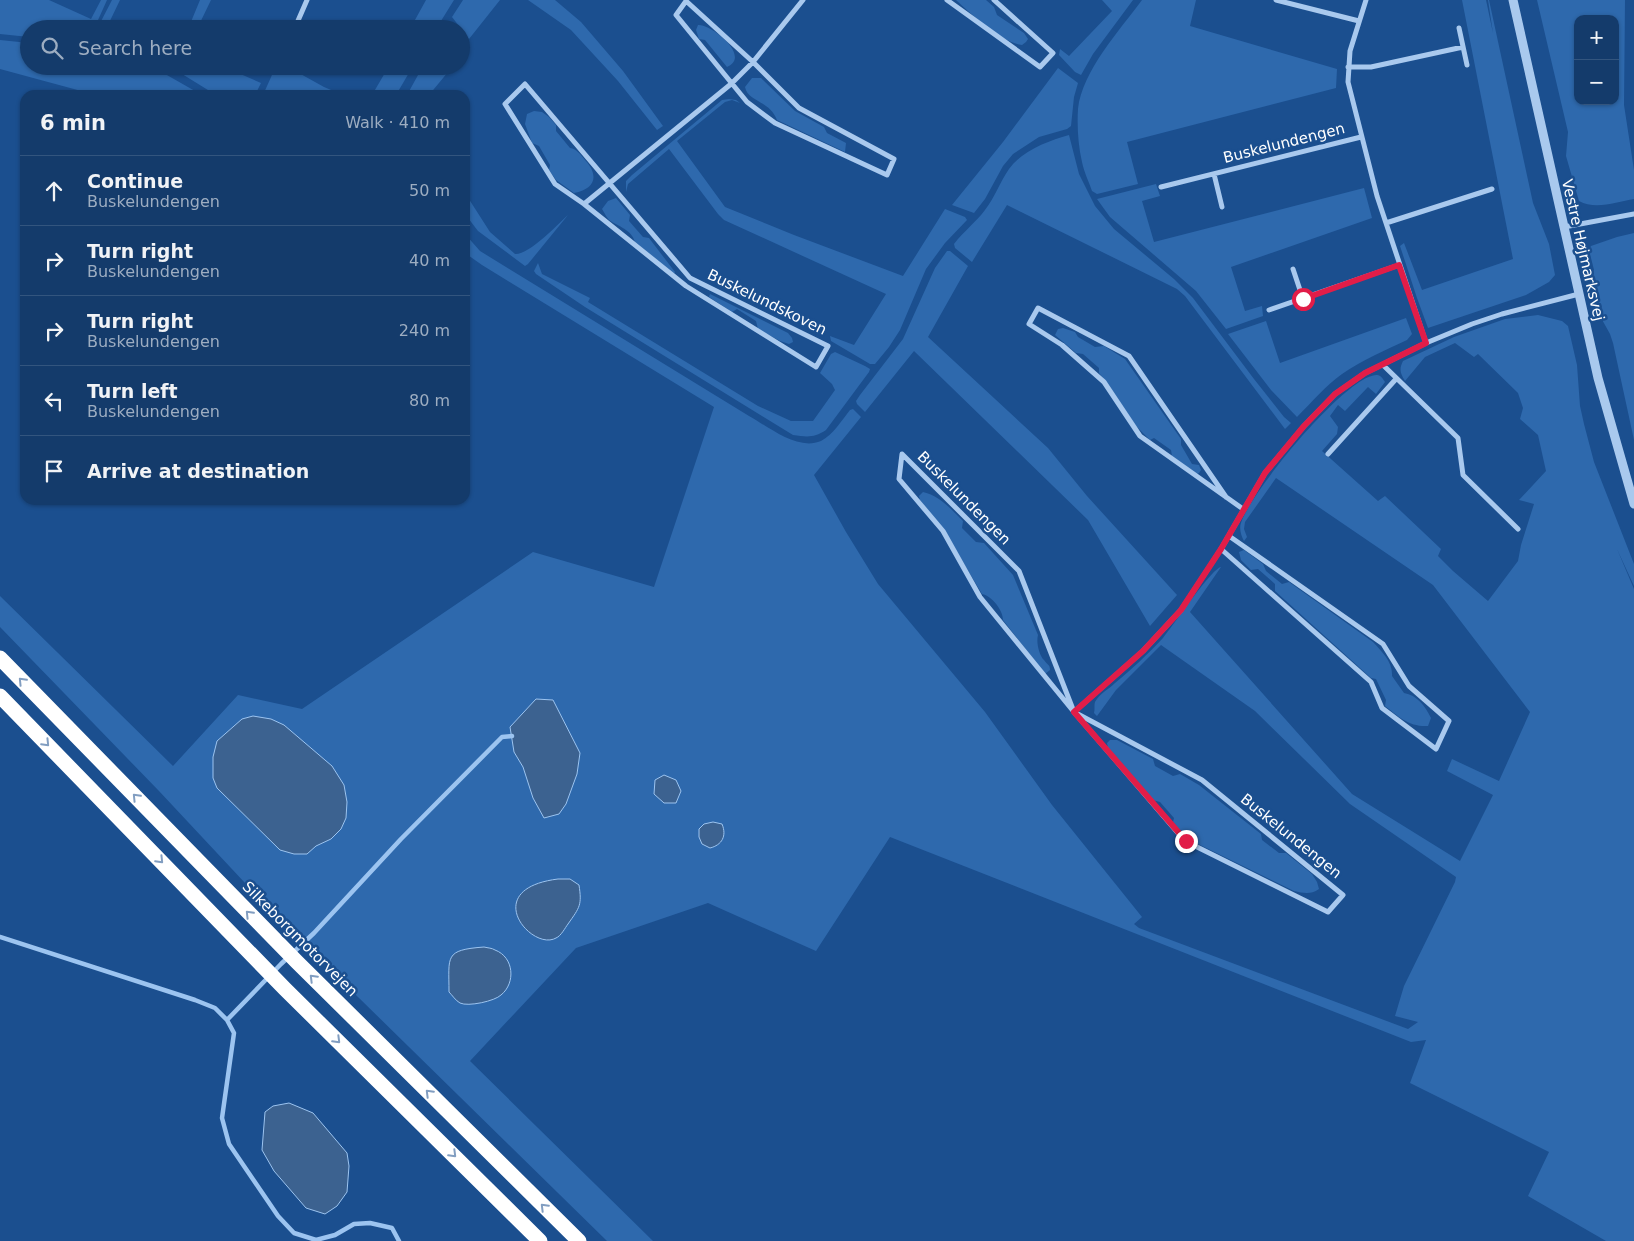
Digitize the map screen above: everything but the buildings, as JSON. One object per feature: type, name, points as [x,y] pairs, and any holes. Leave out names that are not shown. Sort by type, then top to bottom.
[{"type":"highway","name":"Silkeborgmotorvejen","points":[[0,658],[283,948],[579,1241]]},
{"type":"highway","points":[[0,696],[264,967],[540,1241]]},
{"type":"street","points":[[298,20],[307,0]]},
{"type":"street","points":[[584,204],[611,184],[731,84],[753,62],[803,0]]},
{"type":"street","points":[[947,0],[1040,67],[1054,53],[994,0]]},
{"type":"street","points":[[1276,0],[1359,21]]},
{"type":"street","name":"Buskelundengen","points":[[1366,0],[1350,51],[1348,82],[1361,137],[1386,224],[1426,343]]},
{"type":"street","name":"Vestre Højmarksvej","points":[[1513,0],[1598,378],[1634,504]]},
{"type":"street","points":[[686,1],[753,62],[799,108],[894,159],[887,174],[775,123],[747,102],[731,84],[676,15],[686,1]]},
{"type":"street","points":[[1459,28],[1467,65]]},
{"type":"street","points":[[1348,67],[1371,67],[1463,47]]},
{"type":"street","name":"Buskelundskoven","points":[[525,84],[690,278],[828,346],[816,367],[686,286],[584,204],[555,184],[505,104],[525,84]]},
{"type":"street","name":"Buskelundengen","points":[[1161,187],[1361,137]]},
{"type":"street","name":"Buskelundengen","points":[[1214,174],[1222,207]]},
{"type":"street","points":[[1386,224],[1492,189]]},
{"type":"street","points":[[1564,227],[1634,214]]},
{"type":"street","points":[[1269,310],[1399,265]]},
{"type":"street","points":[[1292,269],[1303,299]]},
{"type":"street","points":[[1074,712],[1143,651],[1181,610],[1221,549],[1265,473],[1304,426],[1335,394],[1365,373],[1426,343],[1472,324],[1502,314],[1579,294]]},
{"type":"street","points":[[1226,497],[1129,356],[1038,308],[1028,324],[1062,345],[1104,382],[1140,436],[1243,510]]},
{"type":"street","points":[[1383,365],[1458,438],[1463,476],[1518,529]]},
{"type":"street","points":[[1328,454],[1396,379]]},
{"type":"street","name":"Buskelundengen","points":[[1074,712],[1019,571],[902,454],[899,479],[943,531],[980,598],[1074,712],[1186,841],[1328,912],[1343,894],[1202,780],[1074,712]]},
{"type":"street","points":[[1221,549],[1371,682],[1382,708],[1436,749],[1449,721],[1409,686],[1383,644],[1228,536]]},
{"type":"shaded area","points":[[0,0],[49,0],[91,19],[101,0],[107,0],[98,20],[20,20],[20,36],[0,34]]},
{"type":"shaded area","points":[[112,0],[120,0],[110,20],[102,20]]},
{"type":"shaded area","points":[[200,0],[211,0],[201,20],[192,20]]},
{"type":"shaded area","points":[[426,0],[454,0],[442,20],[415,20]]},
{"type":"shaded area","points":[[463,0],[500,0],[470,38],[470,20],[454,20],[452,17]]},
{"type":"shaded area","points":[[528,0],[555,0],[581,22],[623,71],[663,126],[657,130],[618,81],[571,30]]},
{"type":"shaded area","points":[[956,0],[986,0],[994,7],[997,15],[1024,33],[1028,39],[1022,45],[1005,39],[987,27]]},
{"type":"shaded area","points":[[1102,0],[1133,0],[1093,54],[1081,75],[1075,72],[1059,55],[1060,49],[1069,56],[1112,11]]},
{"type":"shaded area","points":[[1142,0],[1196,0],[1190,26],[1337,69],[1336,88],[1127,142],[1138,184],[1097,194],[1092,191],[1084,169],[1080,149],[1078,109],[1081,95],[1103,51]]},
{"type":"shaded area","points":[[1462,0],[1486,0],[1493,33],[1489,0],[1533,203],[1549,244],[1555,275],[1549,282],[1526,295],[1428,328],[1400,246],[1404,243],[1422,290],[1513,259]]},
{"type":"shaded area","points":[[1537,0],[1625,0],[1624,105],[1634,170],[1634,199],[1599,205],[1585,204],[1579,201],[1566,156],[1568,132]]},
{"type":"shaded area","points":[[698,25],[712,30],[727,41],[735,56],[733,62],[727,67],[705,40],[699,39],[696,30]]},
{"type":"shaded area","points":[[0,40],[20,42],[20,74],[0,69]]},
{"type":"shaded area","points":[[1058,68],[1078,83],[1074,97],[1071,126],[1067,129],[1039,137],[1013,154],[1003,166],[985,199],[974,213],[952,205],[1003,142]]},
{"type":"shaded area","points":[[22,75],[167,75],[193,90],[78,90]]},
{"type":"shaded area","points":[[184,75],[243,75],[261,83],[258,90],[208,90]]},
{"type":"shaded area","points":[[272,75],[302,75],[331,90],[265,90]]},
{"type":"shaded area","points":[[384,75],[408,75],[399,90],[375,90]]},
{"type":"shaded area","points":[[418,75],[446,75],[433,90],[410,90]]},
{"type":"shaded area","points":[[752,78],[761,78],[795,111],[824,127],[827,133],[846,143],[845,152],[777,120],[769,109],[747,92],[745,87]]},
{"type":"shaded area","points":[[729,99],[736,100],[740,103],[732,100],[725,102],[677,141],[725,207],[903,276],[945,209],[965,217],[967,220],[945,243],[926,269],[900,330],[875,364],[870,364],[831,341],[830,336],[854,345],[886,294],[724,220],[669,149],[628,184],[626,192],[626,181],[632,175],[722,100]]},
{"type":"shaded area","points":[[534,111],[542,112],[549,117],[556,125],[556,131],[570,148],[578,152],[589,166],[592,171],[593,181],[587,188],[574,193],[556,180],[549,170],[550,165],[539,146],[532,143],[525,124],[527,114]]},
{"type":"shaded area","points":[[1069,135],[1079,174],[1095,206],[1114,229],[1174,279],[1193,298],[1254,379],[1291,423],[1285,429],[1185,296],[1177,289],[1007,205],[972,262],[955,248],[954,244],[985,210],[1015,162],[1036,147]]},
{"type":"shaded area","points":[[1156,184],[1160,196],[1142,201],[1154,242],[1364,188],[1372,218],[1231,267],[1245,311],[1262,306],[1263,316],[1226,329],[1196,291],[1110,217],[1097,199]]},
{"type":"shaded area","points":[[616,198],[630,215],[629,221],[643,237],[649,238],[675,272],[674,274],[635,242],[628,231],[608,219],[602,209],[608,201]]},
{"type":"shaded area","points":[[470,201],[490,232],[515,254],[528,250],[535,245],[568,215],[525,266],[478,231],[470,221]]},
{"type":"shaded area","points":[[1634,233],[1634,440],[1613,343],[1600,316],[1590,271],[1594,270],[1589,250],[1591,246]]},
{"type":"shaded area","points":[[470,240],[480,251],[749,416],[793,440],[802,443],[821,441],[853,409],[861,417],[814,475],[878,584],[985,712],[1052,805],[1142,917],[1134,924],[1139,928],[1408,1029],[1418,1022],[1395,1016],[1404,986],[1456,877],[1350,804],[1255,711],[1161,645],[1116,690],[1097,716],[1094,713],[1095,703],[1102,694],[1163,638],[1209,577],[1221,567],[1190,612],[1352,794],[1460,861],[1493,795],[1447,771],[1452,759],[1499,781],[1530,712],[1433,585],[1276,478],[1245,522],[1244,529],[1247,537],[1244,541],[1240,525],[1261,487],[1323,414],[1344,394],[1363,380],[1378,375],[1385,382],[1376,394],[1368,387],[1345,411],[1338,405],[1330,416],[1338,427],[1337,434],[1322,451],[1378,501],[1385,496],[1441,549],[1438,556],[1488,601],[1518,561],[1534,504],[1519,500],[1546,471],[1538,435],[1520,419],[1523,408],[1518,393],[1478,354],[1474,357],[1455,343],[1425,357],[1405,381],[1401,373],[1401,366],[1403,361],[1454,337],[1505,319],[1538,315],[1562,321],[1568,326],[1577,365],[1580,406],[1594,462],[1634,564],[1634,586],[1617,549],[1634,589],[1634,1241],[1606,1241],[1528,1196],[1549,1152],[1410,1083],[1426,1040],[1411,1042],[890,837],[816,951],[708,903],[576,948],[470,1061],[653,1241],[607,1241],[286,927],[159,791],[0,627],[0,596],[173,766],[238,695],[302,709],[533,552],[654,587],[714,407],[470,257]]},
{"type":"shaded area","points":[[947,251],[950,251],[968,266],[928,337],[1048,448],[1087,496],[1177,595],[1150,626],[1088,520],[914,351],[865,412],[857,404],[856,401],[860,395],[903,339],[935,268]]},
{"type":"shaded area","points":[[538,263],[542,274],[590,298],[588,302],[758,406],[791,421],[813,421],[835,390],[832,384],[820,373],[831,354],[835,352],[870,369],[826,430],[810,436],[793,435],[585,307],[536,274],[534,271]]},
{"type":"shaded area","points":[[710,294],[788,333],[793,342],[789,344],[780,341],[758,329],[756,321],[737,309],[732,312],[709,297]]},
{"type":"shaded area","points":[[1406,318],[1412,334],[1407,340],[1342,374],[1324,389],[1297,417],[1271,390],[1228,334],[1266,321],[1280,363]]},
{"type":"shaded area","points":[[1063,328],[1075,332],[1078,337],[1095,347],[1104,346],[1125,359],[1181,439],[1181,445],[1192,464],[1199,465],[1201,470],[1199,473],[1197,474],[1172,456],[1171,450],[1154,438],[1150,440],[1135,425],[1099,373],[1099,368],[1083,354],[1076,353],[1055,335],[1058,329]]},
{"type":"shaded area","points":[[923,492],[935,497],[950,508],[963,521],[962,528],[976,542],[984,543],[1013,575],[1038,635],[1039,652],[1050,670],[1045,674],[1003,620],[1003,616],[996,604],[986,595],[982,594],[948,537],[920,500],[919,496]]},
{"type":"shaded area","points":[[1244,550],[1263,564],[1266,571],[1282,584],[1289,582],[1373,642],[1391,666],[1392,676],[1404,693],[1413,696],[1426,709],[1431,718],[1428,726],[1410,723],[1385,706],[1386,700],[1376,679],[1371,678],[1275,591],[1275,584],[1258,569],[1251,570],[1241,560],[1239,552]]},
{"type":"shaded area","points":[[536,699],[553,700],[580,753],[577,774],[566,804],[559,814],[544,818],[533,798],[523,767],[514,752],[510,727]]},
{"type":"shaded area","points":[[253,716],[271,719],[284,725],[332,766],[344,785],[347,802],[346,818],[341,829],[331,839],[316,846],[307,854],[294,854],[280,850],[217,788],[213,778],[213,757],[217,741],[242,719]]},
{"type":"shaded area","points":[[1110,740],[1117,740],[1153,759],[1155,766],[1173,776],[1180,774],[1199,785],[1261,834],[1262,840],[1279,853],[1286,853],[1312,874],[1319,889],[1310,893],[1294,891],[1185,837],[1173,822],[1174,818],[1160,802],[1152,800],[1108,748],[1107,743]]},
{"type":"shaded area","points":[[664,775],[676,780],[681,791],[676,803],[664,803],[654,794],[655,780]]},
{"type":"shaded area","points":[[713,822],[722,824],[724,836],[718,845],[710,848],[702,844],[699,837],[699,829],[704,824]]},
{"type":"shaded area","points":[[558,879],[570,879],[579,885],[580,902],[575,914],[561,934],[556,938],[546,940],[535,936],[525,928],[518,918],[516,906],[521,894],[534,885]]},
{"type":"shaded area","points":[[484,947],[494,949],[506,958],[511,971],[509,984],[501,995],[493,999],[475,1004],[460,1003],[449,992],[451,957],[462,950]]},
{"type":"shaded area","points":[[289,1103],[313,1113],[347,1153],[349,1166],[347,1192],[337,1206],[325,1214],[306,1208],[274,1171],[262,1150],[265,1112],[273,1106]]},
{"type":"waterway","points":[[399,1241],[392,1228],[370,1223],[354,1224],[335,1235],[316,1240],[294,1233],[278,1216],[229,1144],[222,1118],[234,1033],[227,1020],[314,933],[401,839],[502,737],[512,736]]},
{"type":"waterway","points":[[0,937],[195,1000],[215,1008],[227,1020]]},
{"type":"route","points":[[1186,841],[1074,712],[1143,651],[1181,610],[1221,549],[1265,473],[1304,426],[1335,394],[1365,373],[1426,343],[1399,265],[1303,299]]}]
